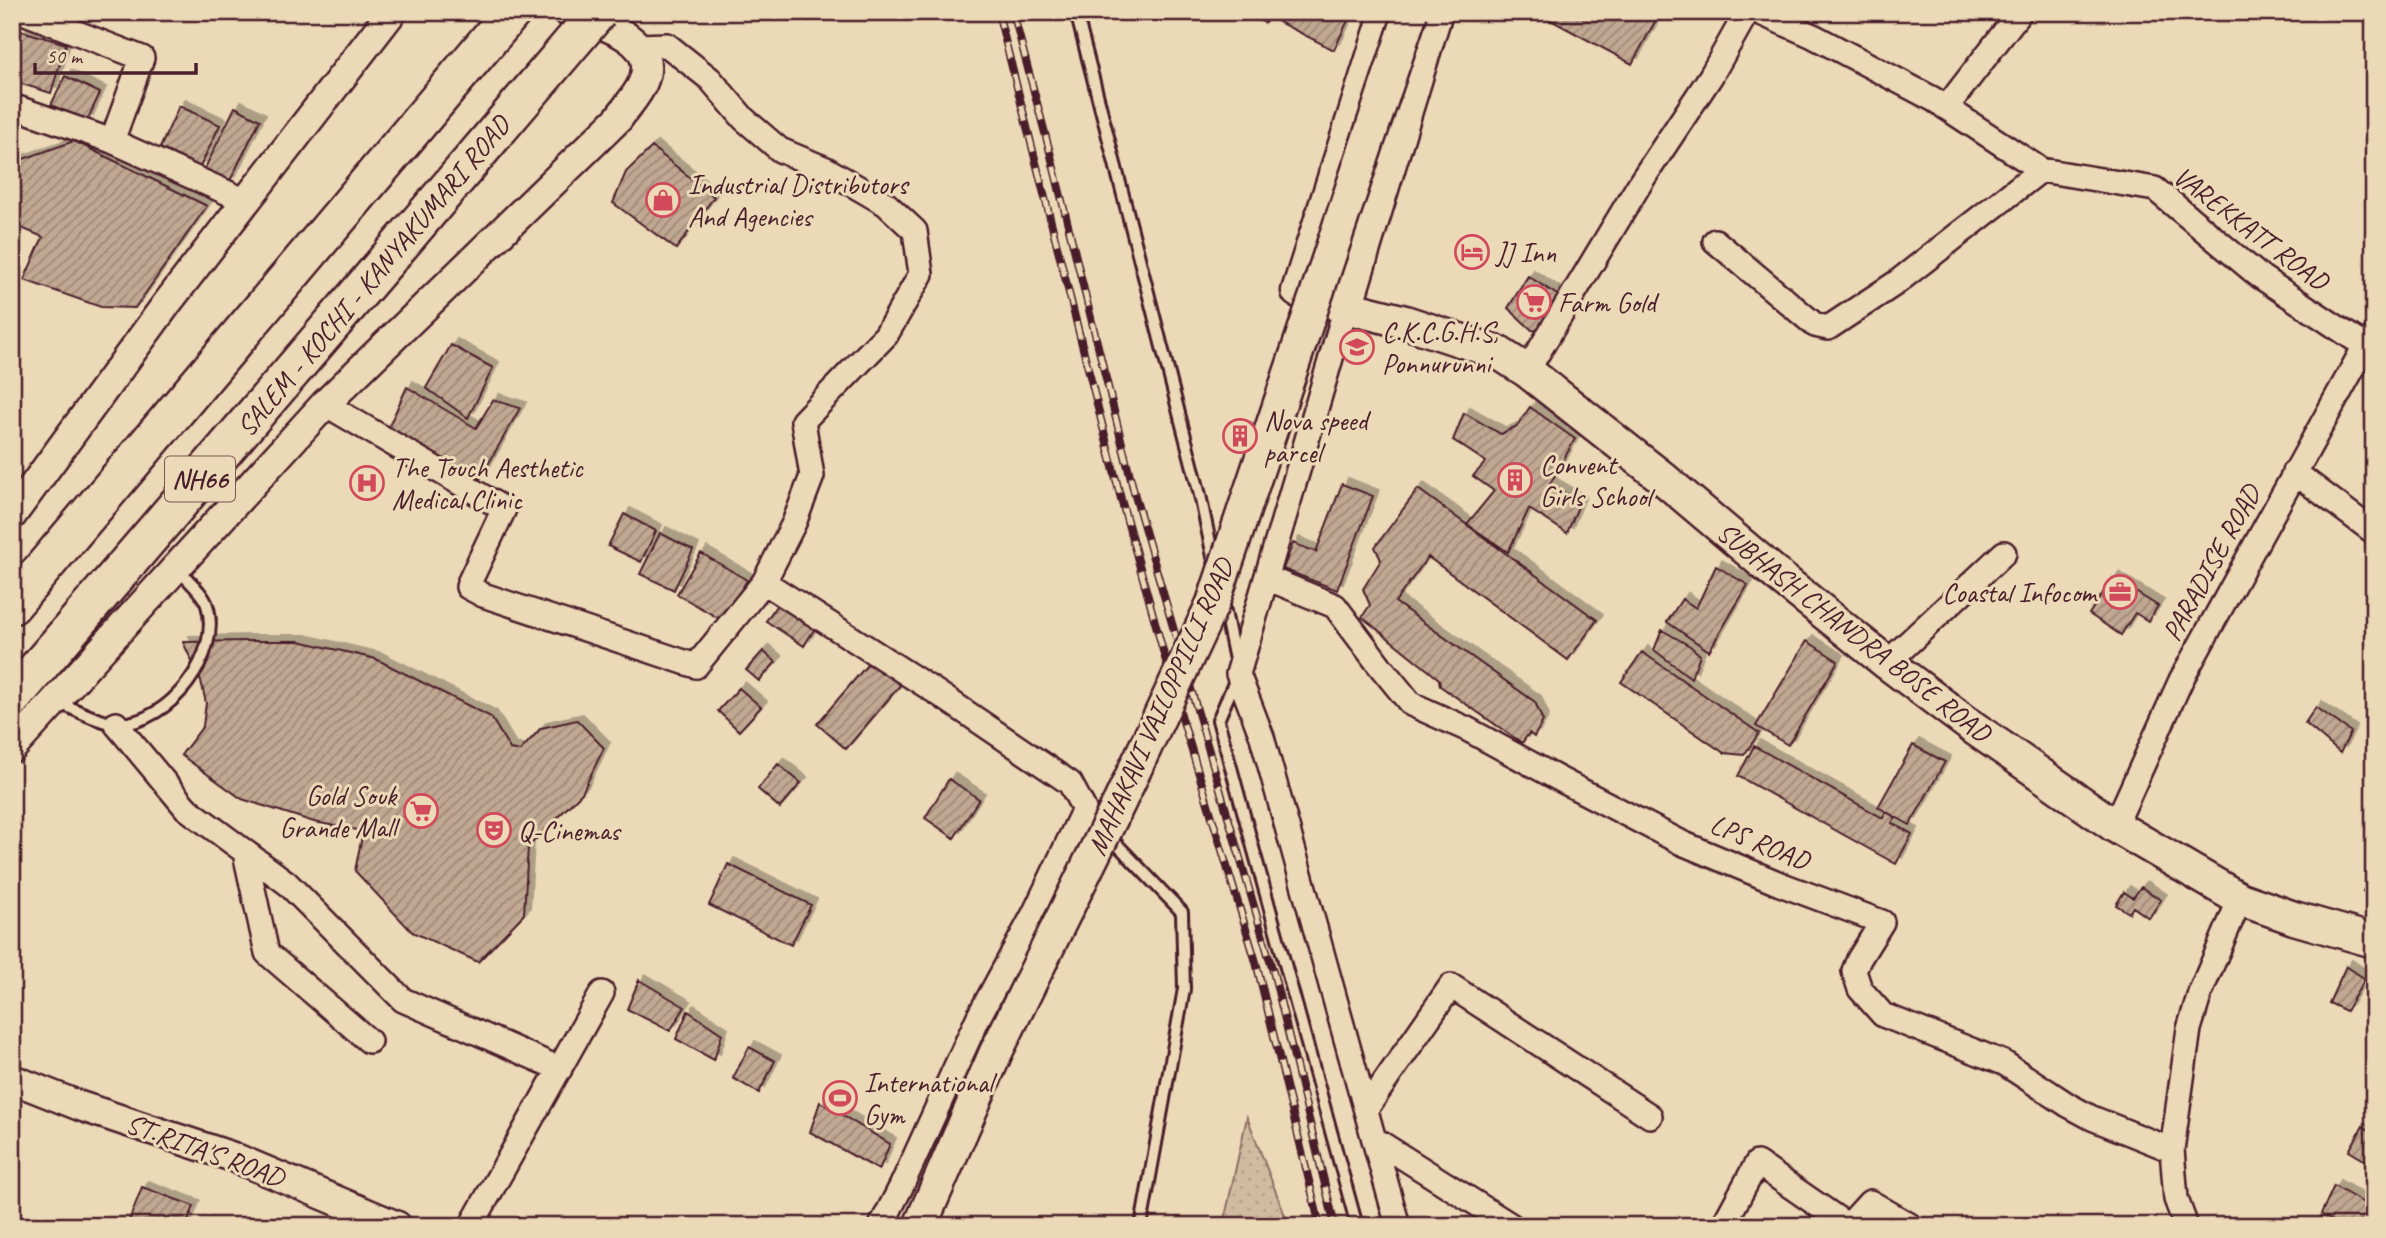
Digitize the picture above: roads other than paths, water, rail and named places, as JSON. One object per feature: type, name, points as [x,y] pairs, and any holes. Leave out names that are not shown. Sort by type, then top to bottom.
[{"type":"highway","name":"NH66","points":[[12,605],[512,12]]},
{"type":"highway","name":"SALEM - KOCHI - KANYAKUMARI ROAD","points":[[12,698],[598,12]]},
{"type":"main road","name":"SUBHASH CHANDRA BOSE ROAD","points":[[1387,12],[1298,291],[1499,353],[1527,371],[1659,475],[1887,663],[1970,726],[2115,826],[2240,899],[2374,941]]},
{"type":"main road","name":"MAHAKAVI VAILOPPILLI ROAD","points":[[920,1226],[996,1052],[1119,803],[1213,603],[1411,12]]},
{"type":"main road","points":[[1346,307],[1436,12]]},
{"type":"street","points":[[23,12],[142,58],[112,141]]},
{"type":"street","points":[[12,514],[168,302],[392,12]]},
{"type":"street","points":[[12,748],[325,404],[618,119],[643,82],[646,64],[639,46],[615,30],[568,12]]},
{"type":"street","points":[[1527,371],[1642,180],[1711,76],[1747,12]]},
{"type":"street","name":"VAREKKATT ROAD","points":[[1758,12],[1813,36],[1946,108],[2041,170],[2155,189],[2258,275],[2370,341]]},
{"type":"street","points":[[1946,108],[2020,12]]},
{"type":"street","points":[[325,404],[505,509],[468,587],[483,595],[696,666],[764,582],[794,523],[811,476],[803,421],[886,335],[921,274],[915,231],[886,204],[826,169],[780,150],[744,119],[710,79],[667,45],[639,46]]},
{"type":"street","points":[[12,106],[112,141],[246,201]]},
{"type":"street","points":[[1715,241],[1815,325],[1828,328],[1896,283],[2041,170]]},
{"type":"street","points":[[1346,307],[1238,674],[1262,737],[1398,1226]]},
{"type":"street","name":"PARADISE ROAD","points":[[2115,826],[2181,680],[2294,472],[2370,341]]},
{"type":"street","points":[[2294,472],[2374,532]]},
{"type":"street","points":[[1887,663],[2004,553]]},
{"type":"street","name":"LPS ROAD","points":[[1267,578],[1335,606],[1411,704],[1467,729],[1682,843],[1780,884],[1882,922],[1854,971],[1860,989],[1883,1015],[2004,1063],[2092,1118],[2172,1150]]},
{"type":"street","points":[[764,582],[939,694],[1070,783],[1084,809],[1034,914],[978,1018],[881,1226]]},
{"type":"street","points":[[116,724],[186,808],[288,883],[403,1000],[560,1069]]},
{"type":"street","points":[[245,853],[267,953],[369,1041]]},
{"type":"street","points":[[2186,1226],[2176,1199],[2172,1150],[2189,1029],[2200,993],[2240,899]]},
{"type":"street","points":[[1366,1109],[1451,986],[1650,1116]]},
{"type":"street","points":[[471,1226],[602,993]]},
{"type":"street","name":"ST.RITA'S ROAD","points":[[12,1079],[80,1106],[233,1157],[397,1226]]},
{"type":"street","points":[[1374,1139],[1512,1226]]},
{"type":"street","points":[[1723,1226],[1757,1163],[1848,1226],[1870,1202],[1912,1226]]},
{"type":"lane","points":[[1076,12],[1197,481],[1238,674],[1218,720],[1357,1226]]},
{"type":"lane","points":[[55,701],[116,724],[143,720],[167,703],[193,678],[206,652],[211,628],[207,602],[176,566]]},
{"type":"lane","points":[[1084,809],[1182,912],[1184,989],[1141,1226]]},
{"type":"railway","points":[[998,12],[1121,499],[1178,705],[1256,962],[1320,1226]]},
{"type":"railway","points":[[1013,12],[1135,496],[1274,975],[1335,1226]]},
{"type":"place","name":"Industrial Distributors And Agencies","points":[[663,200]]},
{"type":"place","name":"JJ Inn","points":[[1472,252]]},
{"type":"place","name":"Farm Gold","points":[[1534,302]]},
{"type":"place","name":"C.K.C.G.H.S, Ponnurunni","points":[[1357,347]]},
{"type":"place","name":"Nova speed parcel","points":[[1240,436]]},
{"type":"place","name":"Convent Girls School","points":[[1515,480]]},
{"type":"place","name":"The Touch Aesthetic Medical Clinic","points":[[367,483]]},
{"type":"place","name":"Coastal Infocom","points":[[2120,592]]},
{"type":"place","name":"Gold Souk Grande Mall","points":[[421,811]]},
{"type":"place","name":"Q-Cinemas","points":[[494,830]]},
{"type":"place","name":"International Gym","points":[[840,1098]]}]
